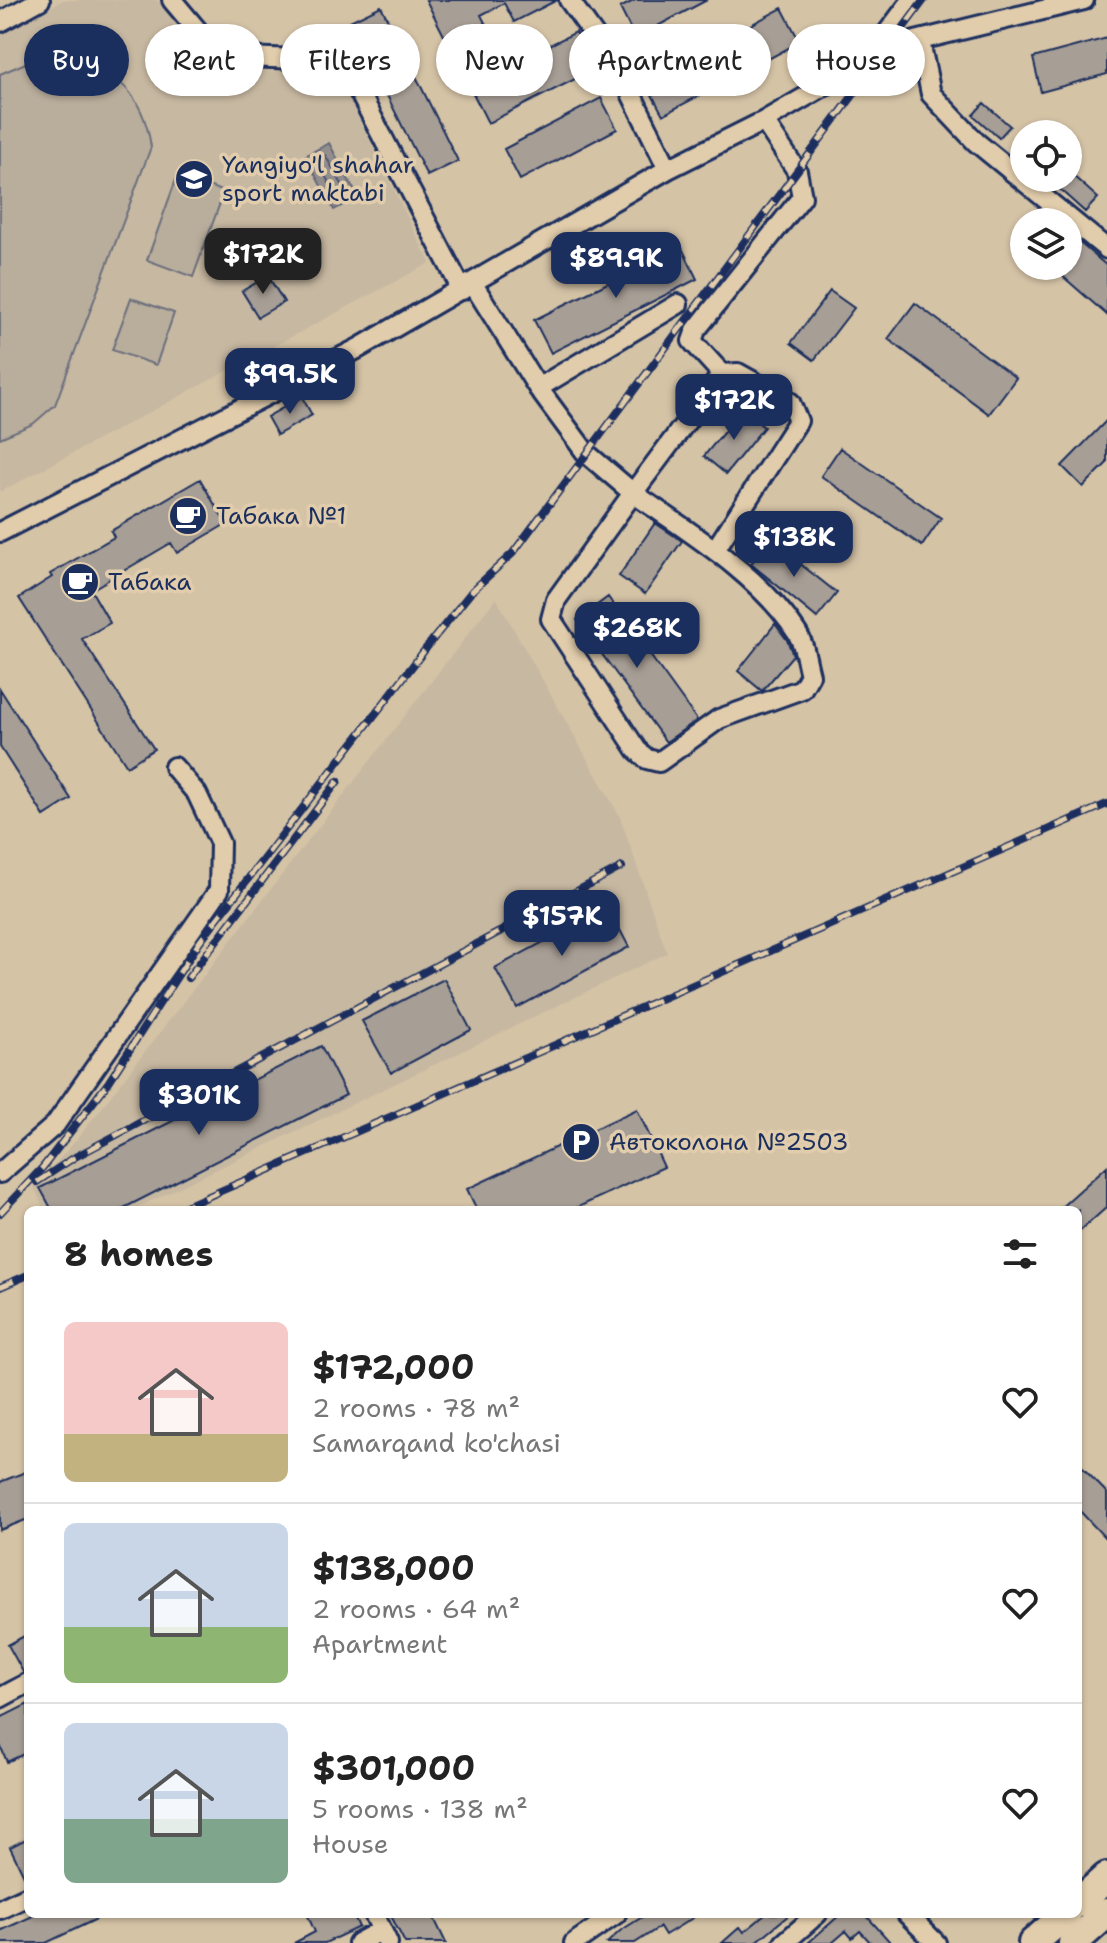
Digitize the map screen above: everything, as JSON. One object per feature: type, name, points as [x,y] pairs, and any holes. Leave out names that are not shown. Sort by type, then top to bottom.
[{"type":"main road","points":[[1082,1899],[1107,1877]]},
{"type":"main road","points":[[1073,1943],[1107,1913]]},
{"type":"main road","points":[[1033,1943],[1061,1918]]},
{"type":"street","points":[[0,22],[40,0]]},
{"type":"street","points":[[172,0],[219,56],[323,60],[356,86],[467,287],[586,453],[633,493],[715,550],[767,597],[798,635],[810,675],[802,689],[719,719],[659,762],[647,759],[637,750],[551,619],[556,600],[633,493],[722,374],[738,373],[790,402],[798,421],[715,550]]},
{"type":"street","points":[[569,0],[620,71],[668,169]]},
{"type":"street","points":[[894,24],[912,0]]},
{"type":"street","points":[[925,40],[1084,0]]},
{"type":"street","points":[[925,65],[931,94],[976,142],[1107,249]]},
{"type":"street","points":[[0,532],[359,348],[668,169],[807,96]]},
{"type":"street","points":[[722,374],[692,341],[696,330],[802,197],[797,171],[764,121]]},
{"type":"street","points":[[538,388],[678,304]]},
{"type":"street","points":[[0,1173],[55,1125],[219,890],[220,843],[197,794],[174,767]]},
{"type":"street","points":[[0,1698],[24,1685]]},
{"type":"street","points":[[0,1909],[24,1898]]},
{"type":"street","points":[[574,1943],[610,1918]]},
{"type":"street","points":[[784,1943],[812,1918]]},
{"type":"street","points":[[911,1918],[936,1943]]},
{"type":"street","points":[[358,1943],[381,1929]]},
{"type":"shaded area","name":"Yangiyo'l shahar sport maktabi","points":[[63,0],[157,0],[177,24],[145,24],[145,96],[264,96],[264,71],[280,72],[280,96],[348,96],[430,263],[0,492],[0,35]]},
{"type":"shaded area","points":[[24,64],[24,96],[129,96],[129,92],[147,127],[151,147],[55,405],[33,424],[0,438],[0,74]]},
{"type":"shaded area","points":[[178,174],[224,192],[193,277],[147,260]]},
{"type":"shaded area","points":[[131,298],[174,313],[156,365],[112,350]]},
{"type":"shaded area","points":[[496,598],[620,817],[667,953],[140,1206],[42,1206],[34,1187],[79,1137]]},
{"type":"water","points":[[329,143],[358,197],[334,210],[305,156]]},
{"type":"building","points":[[426,0],[557,0],[514,22],[504,3],[481,15],[486,24],[438,24]]},
{"type":"building","points":[[635,0],[707,0],[662,24],[628,24],[620,8]]},
{"type":"building","points":[[381,6],[390,24],[351,24],[350,21]]},
{"type":"building","points":[[782,8],[790,24],[787,24],[787,49],[771,57],[771,24],[752,24]]},
{"type":"building","points":[[569,35],[569,82],[553,90],[553,43]]},
{"type":"building","points":[[1107,38],[1107,74],[1041,92],[1033,58]]},
{"type":"building","points":[[420,85],[458,161],[427,176],[387,96],[420,96]]},
{"type":"building","points":[[474,96],[542,96],[488,123]]},
{"type":"building","points":[[653,96],[699,96],[663,115]]},
{"type":"building","points":[[601,98],[617,129],[520,180],[504,149]]},
{"type":"building","points":[[984,103],[1010,126],[999,138],[973,115]]},
{"type":"building","points":[[1082,184],[1098,198],[1085,212],[1063,192],[1082,192]]},
{"type":"building","points":[[1082,245],[1107,266],[1107,315],[1067,280],[1082,280]]},
{"type":"building","points":[[681,246],[697,279],[551,353],[534,320]]},
{"type":"building","points":[[268,276],[284,302],[258,317],[242,291]]},
{"type":"building","points":[[830,291],[854,308],[814,360],[791,343]]},
{"type":"building","points":[[915,303],[1016,378],[989,414],[888,339]]},
{"type":"building","points":[[302,397],[312,415],[277,435],[267,417]]},
{"type":"building","points":[[742,410],[764,427],[726,474],[704,456]]},
{"type":"building","points":[[1107,420],[1107,463],[1083,487],[1062,466]]},
{"type":"building","points":[[840,448],[941,518],[922,546],[821,476]]},
{"type":"building","points":[[200,479],[226,524],[177,553],[171,543],[91,590],[110,623],[82,639],[154,749],[127,766],[19,598],[52,577],[50,574],[114,537],[111,531]]},
{"type":"building","points":[[655,523],[682,541],[645,594],[619,576]]},
{"type":"building","points":[[770,540],[837,593],[817,618],[751,564]]},
{"type":"building","points":[[608,597],[697,720],[666,742],[577,620]]},
{"type":"building","points":[[775,624],[793,655],[762,691],[738,671]]},
{"type":"building","points":[[0,689],[71,799],[44,816],[0,747]]},
{"type":"building","points":[[608,907],[629,947],[517,1008],[495,968]]},
{"type":"building","points":[[444,979],[471,1030],[391,1073],[362,1021]]},
{"type":"building","points":[[321,1046],[346,1095],[128,1206],[50,1206],[40,1188]]},
{"type":"building","points":[[637,1109],[664,1167],[581,1206],[475,1206],[467,1189]]},
{"type":"building","points":[[1107,1166],[1107,1207],[1082,1229],[1082,1206],[1062,1206]]},
{"type":"building","points":[[1082,1467],[1107,1493],[1107,1540],[1082,1513]]},
{"type":"building","points":[[24,1473],[24,1521],[0,1530],[0,1482]]},
{"type":"building","points":[[24,1636],[24,1672],[23,1672],[8,1645]]},
{"type":"building","points":[[24,1706],[24,1754],[7,1762],[0,1745],[0,1718]]},
{"type":"building","points":[[24,1840],[24,1876],[10,1847]]},
{"type":"building","points":[[28,1918],[99,1918],[46,1943],[0,1943],[0,1931]]},
{"type":"building","points":[[309,1918],[355,1918],[359,1927],[325,1943],[294,1943],[315,1932]]},
{"type":"building","points":[[392,1918],[434,1918],[446,1943],[405,1943]]},
{"type":"building","points":[[641,1918],[693,1918],[665,1935],[660,1927],[635,1943],[607,1943]]},
{"type":"building","points":[[761,1918],[785,1918],[755,1943],[722,1943],[740,1927],[744,1932]]},
{"type":"building","points":[[836,1918],[869,1918],[891,1943],[871,1943],[860,1931],[852,1938],[846,1931],[832,1943],[808,1943]]},
{"type":"railway","points":[[0,1213],[43,1167],[108,1083],[200,941],[434,638],[472,591],[513,553],[924,0]]},
{"type":"railway","points":[[188,978],[338,781]]},
{"type":"railway","points":[[186,1206],[1107,804]]},
{"type":"railway","points":[[37,1182],[75,1157],[622,867]]},
{"type":"railway","points":[[0,1287],[24,1277]]},
{"type":"place","name":"Yangiyo'l shahar sport maktabi","points":[[194,179]]},
{"type":"place","name":"Табака №1","points":[[188,516]]},
{"type":"place","name":"Табака","points":[[80,582]]},
{"type":"place","name":"Автоколона №2503","points":[[581,1142]]}]
